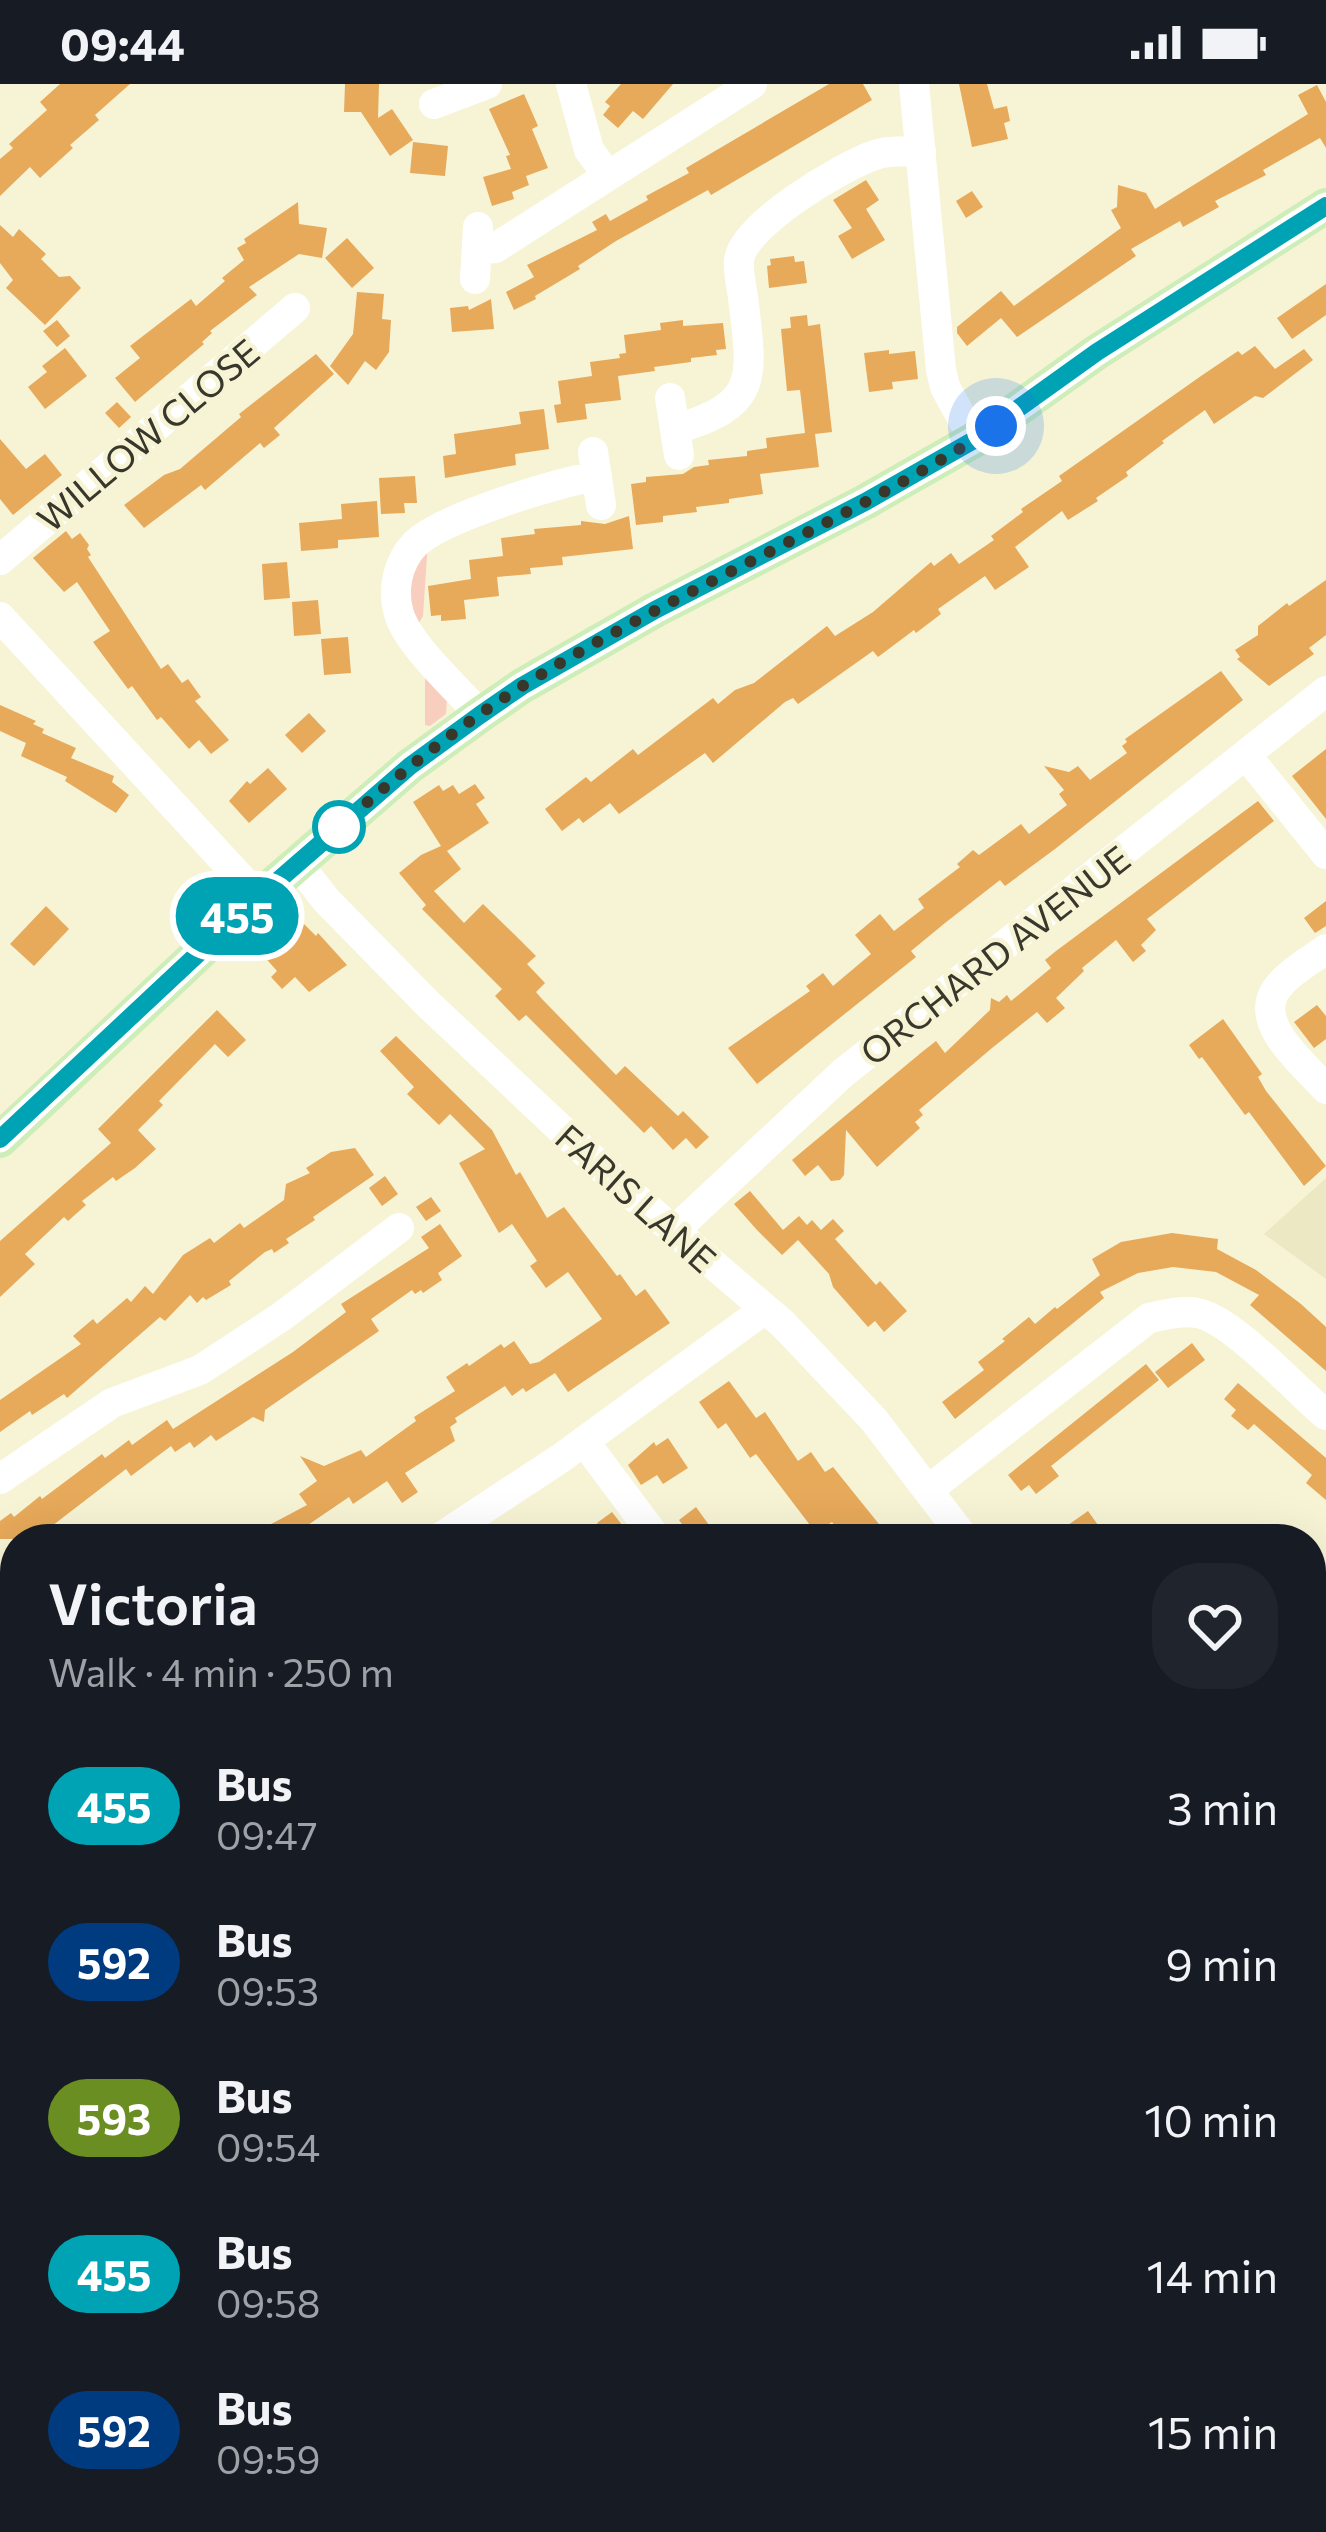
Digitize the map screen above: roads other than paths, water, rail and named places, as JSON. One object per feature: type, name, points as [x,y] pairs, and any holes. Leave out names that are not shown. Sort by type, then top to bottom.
[{"type":"main road","points":[[0,1140],[258,897],[410,766],[480,715],[655,610],[974,440],[1097,352],[1326,206]]},
{"type":"street","points":[[444,95],[487,84]]},
{"type":"street","points":[[571,84],[590,150],[608,176]]},
{"type":"street","points":[[477,252],[495,248],[752,84]]},
{"type":"street","points":[[914,84],[941,370],[974,440]]},
{"type":"street","points":[[670,398],[677,442],[732,405],[749,374],[739,261],[745,240],[754,230],[782,208],[878,153],[921,151]]},
{"type":"street","name":"WILLOW CLOSE","points":[[0,560],[301,305]]},
{"type":"street","points":[[480,715],[404,627],[396,595],[407,554],[428,535],[502,503],[561,482],[597,478]]},
{"type":"street","points":[[0,617],[258,897]]},
{"type":"street","name":"ORCHARD AVENUE","points":[[674,1231],[843,1073],[1326,691]]},
{"type":"street","points":[[1246,755],[1326,854]]},
{"type":"street","name":"FARIS LANE","points":[[298,864],[326,900],[428,1004],[617,1183],[765,1309],[874,1420],[953,1524]]},
{"type":"street","points":[[1322,1095],[1272,1023],[1270,1010],[1283,982],[1326,949]]},
{"type":"street","points":[[0,1479],[112,1403],[200,1370],[281,1317],[399,1228]]},
{"type":"street","points":[[460,1524],[765,1309]]},
{"type":"street","points":[[928,1490],[1149,1318],[1173,1313],[1196,1312],[1224,1322],[1326,1415]]},
{"type":"street","points":[[584,1441],[646,1524]]}]
